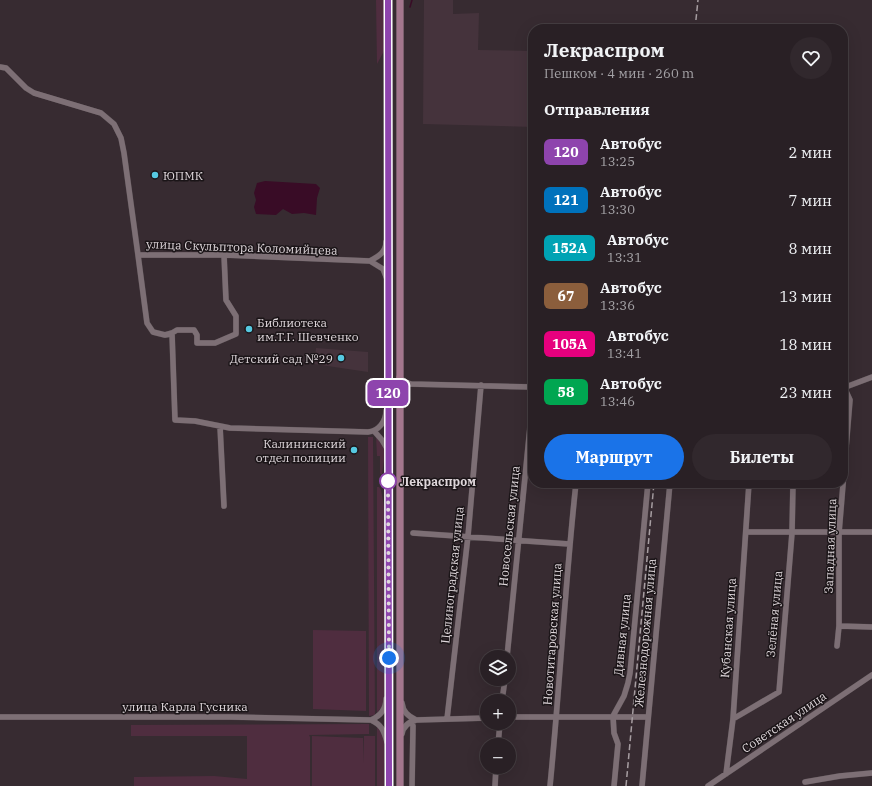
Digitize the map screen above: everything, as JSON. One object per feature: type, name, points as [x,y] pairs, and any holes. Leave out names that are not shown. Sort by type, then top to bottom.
[{"type":"main road","points":[[388,0],[389,786]]},
{"type":"main road","points":[[400,0],[400,786]]},
{"type":"street","name":"улица Скульптора Коломийцева","points":[[0,67],[6,68],[26,88],[34,93],[101,112],[114,124],[124,153],[138,255],[224,255],[370,261]]},
{"type":"street","points":[[370,261],[378,257],[385,249],[386,229],[388,227]]},
{"type":"street","points":[[138,255],[147,323],[153,332],[165,335],[177,330],[194,330],[197,335],[197,343],[215,343],[236,334],[236,316],[226,300],[224,255]]},
{"type":"street","points":[[370,261],[383,269],[388,283]]},
{"type":"street","points":[[172,333],[175,420],[195,421],[230,428],[264,430],[374,431],[382,424],[386,416],[386,398],[388,393]]},
{"type":"street","points":[[399,377],[405,382],[411,384],[528,387]]},
{"type":"street","points":[[848,386],[872,377]]},
{"type":"street","points":[[399,394],[404,388],[411,384]]},
{"type":"street","name":"Целиноградская улица","points":[[447,719],[468,536],[481,385]]},
{"type":"street","name":"Западная улица","points":[[848,397],[850,400],[848,424]]},
{"type":"street","points":[[220,426],[224,506]]},
{"type":"street","points":[[374,431],[382,440],[388,451]]},
{"type":"street","name":"Новосельская улица","points":[[508,650],[528,445]]},
{"type":"street","name":"Новотитаровская улица","points":[[550,786],[576,488]]},
{"type":"street","name":"Дивная улица","points":[[613,716],[624,696],[630,673],[648,488]]},
{"type":"street","name":"Железнодорожная улица","points":[[642,786],[670,488]]},
{"type":"street","name":"Кубанская улица","points":[[726,774],[733,719],[749,488]]},
{"type":"street","name":"Зелёная улица","points":[[733,719],[779,692],[792,533],[793,488]]},
{"type":"street","name":"Западная улица","points":[[836,646],[839,626],[839,533],[843,488]]},
{"type":"street","points":[[746,532],[872,532]]},
{"type":"street","points":[[412,533],[570,544]]},
{"type":"street","points":[[839,626],[872,627]]},
{"type":"street","name":"Советская улица","points":[[708,786],[716,784],[726,774],[872,675]]},
{"type":"street","points":[[388,680],[386,682],[386,705],[380,714],[371,720],[382,727],[389,745]]},
{"type":"street","points":[[400,698],[406,714],[416,720]]},
{"type":"street","points":[[613,716],[614,733],[618,744],[614,786]]},
{"type":"street","name":"улица Карла Гусника","points":[[0,717],[230,717],[371,720]]},
{"type":"street","points":[[516,717],[648,717]]},
{"type":"street","points":[[400,751],[402,748],[402,731],[409,722],[416,720],[480,718]]},
{"type":"street","points":[[412,786],[413,726]]},
{"type":"street","points":[[805,782],[840,776],[872,773]]},
{"type":"street","points":[[495,786],[496,774]]},
{"type":"shaded area","points":[[376,0],[384,0],[384,51],[377,64]]},
{"type":"shaded area","points":[[424,0],[453,0],[453,14],[479,13],[478,50],[528,51],[528,127],[423,124]]},
{"type":"shaded area","points":[[265,181],[316,184],[320,188],[317,198],[316,215],[304,213],[292,214],[283,209],[276,215],[256,214],[254,207],[256,200],[254,193],[257,183]]},
{"type":"shaded area","name":"Детский сад №29","points":[[316,348],[368,352],[368,372],[314,364]]},
{"type":"shaded area","points":[[376,436],[384,447],[382,474],[380,474],[380,456],[377,456]]},
{"type":"shaded area","points":[[368,437],[373,437],[375,715],[369,716]]},
{"type":"shaded area","points":[[377,487],[381,490],[384,506],[384,702],[377,713]]},
{"type":"shaded area","points":[[313,630],[366,631],[366,711],[313,709]]},
{"type":"shaded area","points":[[369,724],[369,734],[309,735],[310,786],[134,786],[134,777],[214,776],[247,779],[247,736],[131,736],[131,725]]},
{"type":"shaded area","points":[[377,725],[381,730],[384,742],[384,786],[377,786]]},
{"type":"shaded area","points":[[312,736],[363,738],[363,763],[364,736],[375,736],[375,786],[312,786]]},
{"type":"waterway","points":[[410,7],[412,0]]},
{"type":"railway","points":[[696,24],[698,0]]},
{"type":"railway","points":[[626,786],[654,488]]},
{"type":"bus line","name":"120","points":[[388,0],[389,786]]},
{"type":"place","name":"ЮПМК","points":[[155,175]]},
{"type":"place","name":"Библиотека им.Т.Г. Шевченко","points":[[249,329]]},
{"type":"place","name":"Детский сад №29","points":[[341,358]]},
{"type":"place","name":"Калининский отдел полиции","points":[[354,450]]},
{"type":"place","name":"Лекраспром","points":[[388,481]]},
{"type":"route","points":[[388,481],[389,658]]}]
